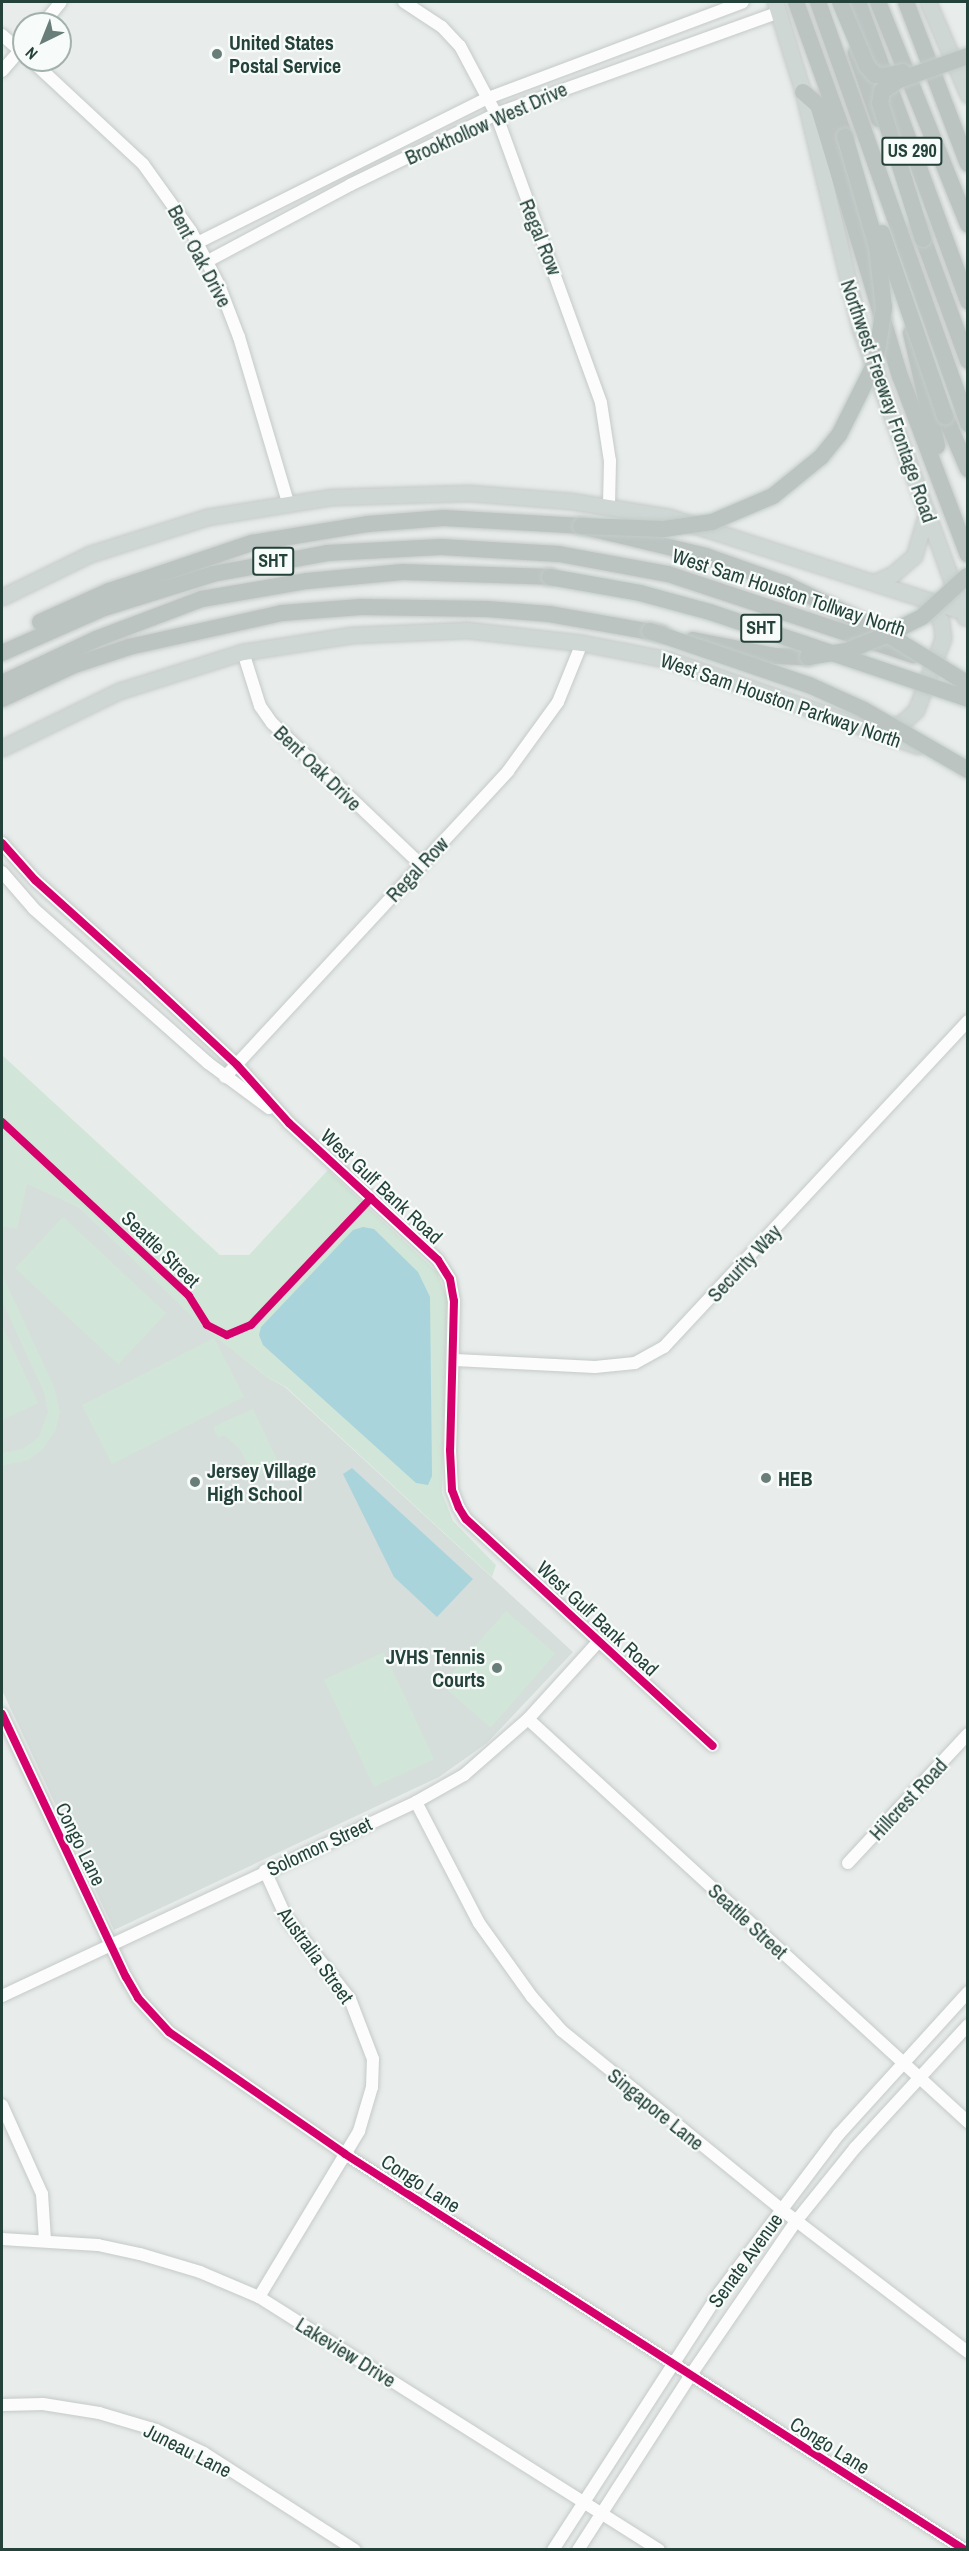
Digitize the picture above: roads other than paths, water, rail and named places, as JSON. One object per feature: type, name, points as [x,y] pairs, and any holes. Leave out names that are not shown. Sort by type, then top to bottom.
[{"type":"highway","points":[[796,2],[968,470]]},
{"type":"highway","name":"US 290","points":[[818,2],[968,424]]},
{"type":"highway","points":[[839,2],[867,66],[875,75],[897,74],[968,49]]},
{"type":"highway","points":[[839,2],[968,361]]},
{"type":"highway","name":"US 290","points":[[858,2],[968,301]]},
{"type":"highway","points":[[878,2],[968,225]]},
{"type":"highway","points":[[906,2],[968,164]]},
{"type":"highway","points":[[923,239],[880,103],[882,91],[899,80],[968,56]]},
{"type":"highway","points":[[803,92],[818,105],[900,376],[963,531]]},
{"type":"highway","points":[[2,641],[109,591],[252,543],[368,524],[444,518],[664,529],[712,522],[773,496],[821,457],[839,435],[875,363],[884,308],[877,247],[845,137]]},
{"type":"highway","points":[[874,156],[927,410],[968,555]]},
{"type":"highway","points":[[580,526],[706,556],[785,584],[879,629],[968,684]]},
{"type":"highway","name":"West Sam Houston Tollway North","points":[[2,653],[119,602],[261,563],[408,547],[483,548],[559,554],[700,582],[968,674]]},
{"type":"highway","name":"SHT","points":[[2,683],[96,639],[202,599],[308,581],[403,572],[550,577],[640,593],[710,612],[968,699]]},
{"type":"highway","points":[[2,699],[72,666],[129,647],[282,613],[361,607],[487,609],[549,614],[775,656],[808,657],[847,651],[922,617],[968,575]]},
{"type":"highway","points":[[650,632],[809,685],[874,714],[968,770]]},
{"type":"main road","points":[[928,2],[968,95]]},
{"type":"main road","name":"Northwest Freeway Frontage Road","points":[[777,7],[803,92],[860,329],[966,616]]},
{"type":"main road","points":[[2,597],[55,569],[126,541],[207,517],[288,502],[448,492],[533,496],[609,506],[719,531],[923,598],[966,616]]},
{"type":"main road","points":[[875,582],[893,574],[914,556],[927,512]]},
{"type":"main road","points":[[944,560],[968,584]]},
{"type":"main road","points":[[877,733],[902,723],[916,710],[944,638],[941,621],[923,598]]},
{"type":"main road","name":"West Sam Houston Parkway North","points":[[2,748],[119,691],[243,652],[307,640],[416,630],[481,630],[582,643],[670,660],[968,763]]},
{"type":"street","name":"Regal Row","points":[[404,2],[452,36],[496,114],[601,403],[610,461],[609,506]]},
{"type":"street","name":"Brookhollow West Drive","points":[[197,243],[488,98],[743,2]]},
{"type":"street","name":"Brookhollow West Drive","points":[[206,262],[404,158],[496,114],[777,7]]},
{"type":"street","name":"Bent Oak Drive","points":[[44,72],[143,164],[197,243],[239,337],[288,502]]},
{"type":"street","points":[[396,143],[404,158]]},
{"type":"street","name":"Regal Row","points":[[225,1077],[528,747],[564,690],[582,643]]},
{"type":"street","name":"Bent Oak Drive","points":[[243,652],[260,706],[272,723],[421,865]]},
{"type":"street","name":"West Gulf Bank Road","points":[[2,843],[70,913],[237,1065],[289,1123],[438,1260],[450,1279],[454,1301],[455,1360],[450,1450],[452,1490],[459,1508],[466,1519],[712,1746]]},
{"type":"street","name":"West Gulf Bank Road","points":[[2,872],[34,909],[225,1077],[289,1123]]},
{"type":"street","name":"Security Way","points":[[455,1360],[595,1367],[635,1362],[664,1347],[968,1022]]},
{"type":"street","name":"Solomon Street","points":[[2,1996],[416,1802],[484,1761],[528,1719],[598,1642]]},
{"type":"street","name":"Congo Lane","points":[[2,1714],[72,1868],[138,1998],[169,2032],[345,2154],[672,2365],[965,2550]]},
{"type":"street","name":"Seattle Street","points":[[528,1719],[968,2122]]},
{"type":"street","name":"Hillcrest Road","points":[[848,1863],[968,1734]]},
{"type":"street","name":"Singapore Lane","points":[[416,1802],[479,1923],[554,2022],[591,2057],[782,2210],[968,2352]]},
{"type":"street","name":"Australia Street","points":[[259,2297],[359,2131],[372,2087],[368,2037],[351,1999],[286,1917],[265,1871]]},
{"type":"street","name":"Senate Avenue","points":[[553,2550],[720,2293],[839,2134],[968,1992]]},
{"type":"street","name":"Senate Avenue","points":[[578,2550],[690,2376],[796,2221],[855,2148],[968,2025]]},
{"type":"street","points":[[2,2105],[42,2194],[45,2241]]},
{"type":"street","name":"Lakeview Drive","points":[[2,2239],[45,2241],[140,2254],[259,2297],[658,2550]]},
{"type":"street","name":"Juneau Lane","points":[[2,2405],[43,2404],[99,2413],[156,2430],[204,2453],[355,2550]]},
{"type":"water","points":[[363,1227],[374,1229],[418,1272],[430,1297],[432,1476],[428,1485],[416,1483],[263,1345],[259,1335],[261,1327],[353,1230]]},
{"type":"water","points":[[352,1468],[473,1579],[437,1617],[394,1577],[343,1474]]},
{"type":"place","name":"United States Postal Service","points":[[217,54]]},
{"type":"place","name":"HEB","points":[[766,1478]]},
{"type":"place","name":"Jersey Village High School","points":[[195,1482]]},
{"type":"place","name":"JVHS Tennis Courts","points":[[497,1668]]}]
